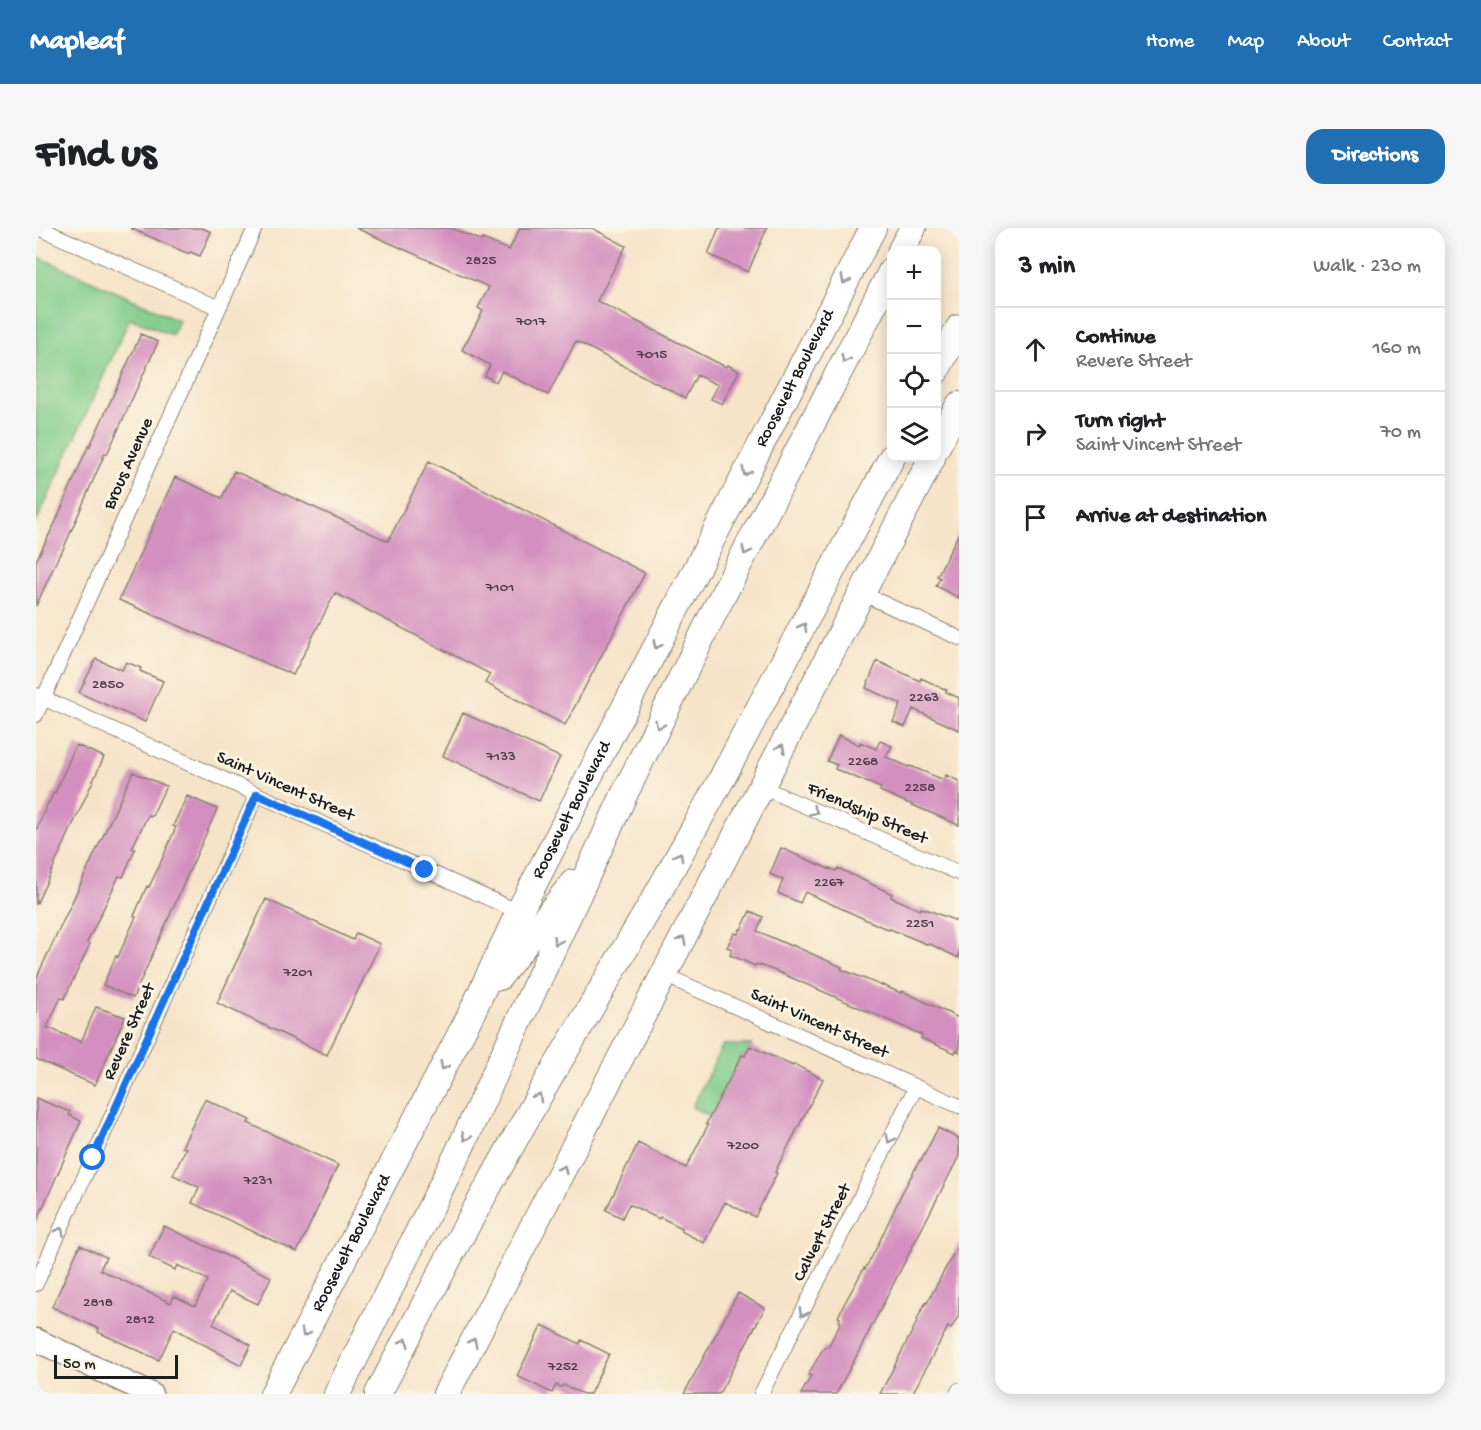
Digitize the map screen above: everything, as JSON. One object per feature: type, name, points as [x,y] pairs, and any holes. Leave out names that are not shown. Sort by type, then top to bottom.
[{"type":"highway","name":"Roosevelt Boulevard","points":[[273,1394],[471,1014],[519,912],[873,228]]},
{"type":"highway","points":[[904,246],[913,228]]},
{"type":"highway","name":"Roosevelt Boulevard","points":[[337,1394],[458,1153],[599,850],[712,616],[887,278]]},
{"type":"highway","points":[[941,362],[959,328]]},
{"type":"highway","points":[[941,439],[959,405]]},
{"type":"highway","points":[[378,1394],[530,1111],[658,893],[720,782],[888,462]]},
{"type":"highway","points":[[861,593],[906,462]]},
{"type":"highway","points":[[446,1394],[930,462]]},
{"type":"highway","points":[[471,1014],[599,850]]},
{"type":"main road","points":[[36,1340],[151,1394]]},
{"type":"street","points":[[39,228],[219,308]]},
{"type":"street","name":"Brous Avenue","points":[[36,715],[40,697],[255,228]]},
{"type":"street","points":[[861,593],[959,638]]},
{"type":"street","name":"Saint Vincent Street","points":[[40,697],[519,912]]},
{"type":"street","name":"Friendship Street","points":[[761,787],[959,873]]},
{"type":"street","name":"Revere Street","points":[[36,1284],[257,794]]},
{"type":"street","name":"Saint Vincent Street","points":[[664,975],[959,1106]]},
{"type":"street","name":"Calvert Street","points":[[761,1394],[916,1087]]},
{"type":"street","points":[[957,1394],[959,1390]]},
{"type":"green space","points":[[36,256],[179,320],[172,335],[130,318],[36,523]]},
{"type":"green space","points":[[723,1045],[751,1045],[745,1056],[742,1055],[711,1117],[692,1107]]},
{"type":"building","points":[[130,228],[202,228],[211,232],[200,256],[190,252],[189,254]]},
{"type":"building","points":[[356,228],[451,228],[509,250],[520,228],[592,228],[626,246],[597,301],[726,367],[728,365],[739,371],[722,404],[711,399],[718,385],[697,375],[685,398],[576,341],[548,395],[502,371],[496,382],[485,376],[490,365],[462,350],[483,311],[478,308],[489,287]]},
{"type":"building","points":[[719,228],[767,228],[748,272],[708,254]]},
{"type":"building","points":[[141,334],[158,342],[36,606],[36,561]]},
{"type":"building","points":[[429,461],[645,573],[565,725],[485,683],[490,674],[335,593],[293,675],[119,600],[175,477],[222,498],[234,471],[388,541]]},
{"type":"building","points":[[959,533],[959,598],[936,586],[940,578],[937,576]]},
{"type":"building","points":[[96,659],[122,670],[126,662],[163,681],[145,722],[79,693]]},
{"type":"building","points":[[877,661],[920,681],[921,678],[959,698],[959,730],[913,709],[905,727],[893,722],[901,704],[866,688]]},
{"type":"building","points":[[463,713],[560,757],[539,801],[443,756]]},
{"type":"building","points":[[839,735],[859,745],[860,742],[876,749],[880,741],[892,746],[886,757],[944,780],[946,775],[959,781],[959,825],[835,769],[837,765],[827,761]]},
{"type":"building","points":[[76,745],[104,757],[36,905],[36,830]]},
{"type":"building","points":[[133,772],[166,786],[152,816],[148,815],[132,848],[135,849],[123,877],[119,876],[87,943],[90,944],[64,999],[61,997],[47,1027],[81,1042],[96,1007],[125,1017],[95,1085],[36,1059],[36,979]]},
{"type":"building","points":[[187,796],[217,809],[133,998],[103,985],[136,917],[134,916],[147,886],[149,887],[160,864],[176,827],[173,826]]},
{"type":"building","points":[[781,848],[829,869],[836,871],[838,868],[920,910],[921,908],[928,910],[959,922],[959,958],[930,944],[889,930],[805,892],[800,903],[778,893],[783,880],[770,874]]},
{"type":"building","points":[[266,899],[353,940],[356,933],[380,944],[327,1055],[217,1003]]},
{"type":"building","points":[[750,911],[763,917],[757,931],[882,986],[901,993],[902,991],[959,1018],[959,1052],[956,1050],[955,1053],[921,1038],[922,1035],[776,971],[756,964],[755,966],[730,955],[732,949],[727,947],[734,933],[738,934],[741,930]]},
{"type":"building","points":[[750,1046],[823,1079],[775,1172],[777,1173],[755,1217],[725,1202],[704,1243],[681,1231],[682,1228],[629,1204],[622,1218],[606,1210],[638,1143],[686,1168],[742,1055],[745,1056]]},
{"type":"building","points":[[36,1098],[70,1112],[69,1115],[81,1121],[36,1223]]},
{"type":"building","points":[[205,1099],[250,1120],[248,1123],[338,1165],[297,1252],[192,1203],[199,1187],[173,1175],[186,1148],[182,1147]]},
{"type":"building","points":[[938,1128],[959,1139],[959,1156],[858,1353],[836,1394],[801,1394],[811,1376],[808,1375],[824,1347],[828,1347],[841,1322],[838,1317],[842,1308],[875,1251],[902,1193]]},
{"type":"building","points":[[164,1226],[271,1277],[258,1304],[230,1291],[213,1324],[251,1345],[241,1365],[174,1328],[159,1360],[98,1332],[99,1329],[52,1307],[80,1245],[106,1257],[100,1270],[171,1303],[174,1296],[195,1306],[208,1280],[177,1265],[175,1270],[149,1257]]},
{"type":"building","points":[[959,1243],[959,1315],[951,1329],[948,1327],[912,1394],[880,1394],[917,1319]]},
{"type":"building","points":[[738,1293],[765,1308],[719,1394],[684,1394]]},
{"type":"building","points":[[542,1325],[580,1344],[581,1340],[609,1354],[590,1394],[583,1394],[563,1385],[561,1387],[556,1385],[552,1393],[517,1376]]},
{"type":"route","points":[[93,1158],[257,794],[425,870]]}]
